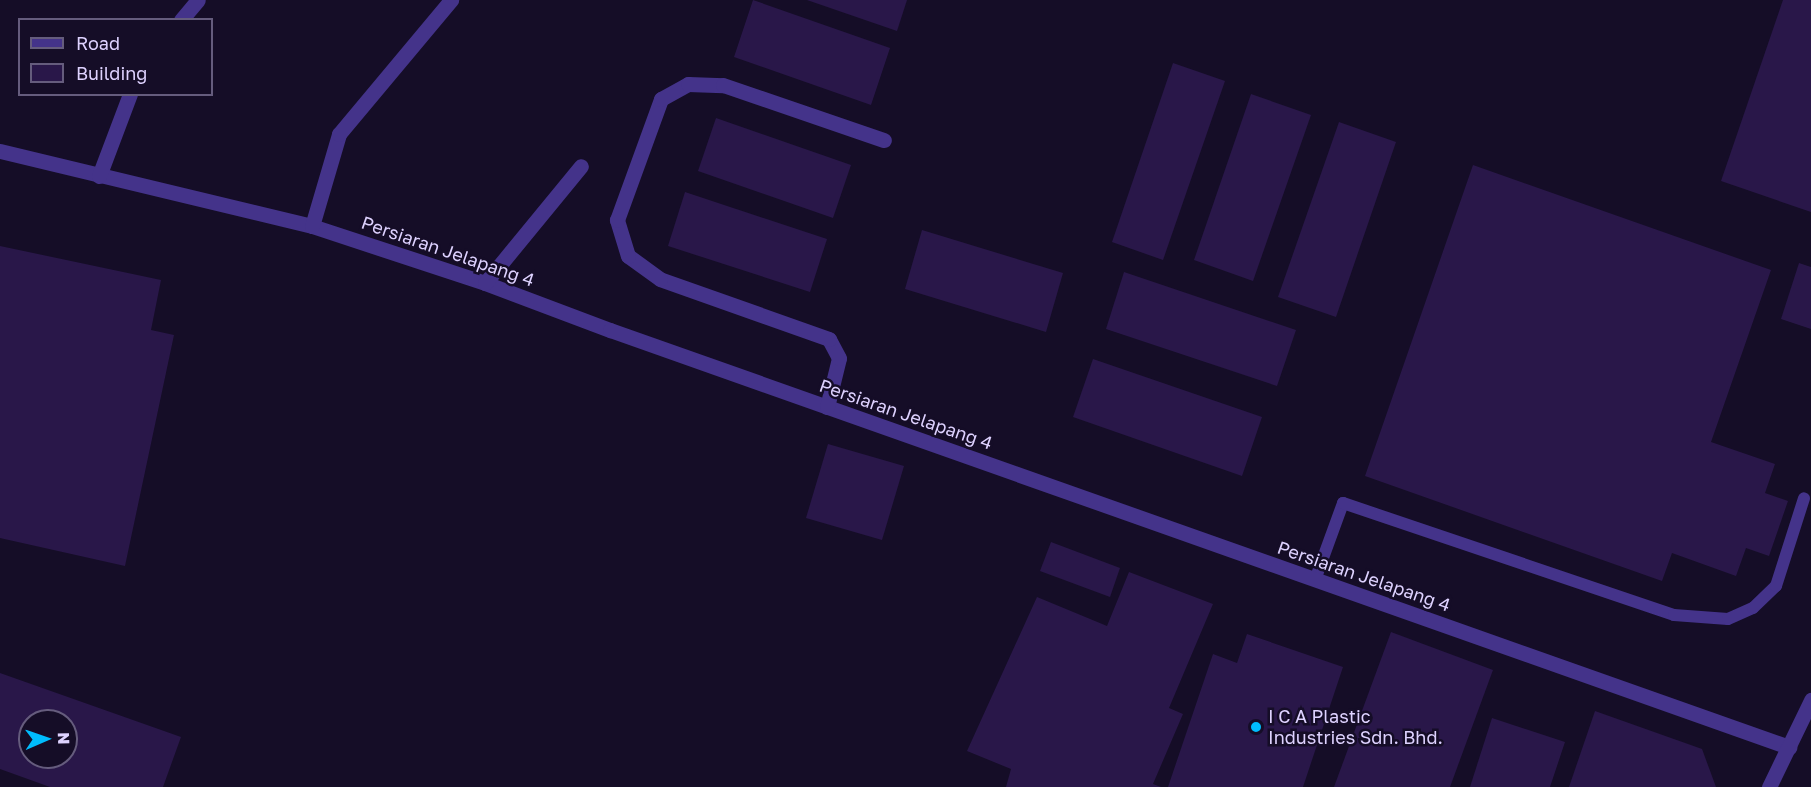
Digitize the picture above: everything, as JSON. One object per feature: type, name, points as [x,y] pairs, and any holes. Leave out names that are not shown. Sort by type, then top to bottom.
[{"type":"street","points":[[183,18],[198,0]]},
{"type":"street","points":[[312,226],[339,134],[451,0]]},
{"type":"street","points":[[827,407],[839,358],[829,339],[660,279],[628,256],[617,220],[661,99],[688,84],[723,85],[884,140]]},
{"type":"street","points":[[99,176],[129,96]]},
{"type":"street","name":"Persiaran Jelapang 4","points":[[0,151],[312,226],[485,282],[827,407],[1789,747]]},
{"type":"street","points":[[485,282],[581,166]]},
{"type":"street","points":[[1769,787],[1811,700]]},
{"type":"lane","points":[[1316,580],[1343,503],[1674,615],[1728,619],[1753,608],[1776,586],[1804,498]]},
{"type":"building","points":[[753,0],[890,48],[871,105],[734,57]]},
{"type":"building","points":[[807,0],[907,0],[897,31]]},
{"type":"building","points":[[1783,0],[1811,0],[1811,212],[1721,181]]},
{"type":"building","points":[[1173,63],[1225,81],[1163,260],[1112,242]]},
{"type":"building","points":[[1251,94],[1311,115],[1253,281],[1194,260]]},
{"type":"building","points":[[716,118],[851,165],[833,218],[698,171]]},
{"type":"building","points":[[1339,122],[1396,142],[1336,317],[1278,297]]},
{"type":"building","points":[[1473,165],[1771,270],[1711,442],[1775,464],[1765,493],[1788,501],[1769,556],[1746,548],[1736,576],[1672,553],[1662,581],[1365,476]]},
{"type":"building","points":[[685,192],[827,239],[810,292],[668,246]]},
{"type":"building","points":[[922,230],[1063,273],[1046,332],[905,289]]},
{"type":"building","points":[[0,246],[161,280],[151,330],[174,335],[125,566],[0,538]]},
{"type":"building","points":[[1799,263],[1811,267],[1811,329],[1781,319]]},
{"type":"building","points":[[1124,272],[1296,330],[1277,386],[1106,329]]},
{"type":"building","points":[[1093,359],[1262,417],[1242,476],[1073,417]]},
{"type":"building","points":[[828,444],[904,466],[882,540],[806,518]]},
{"type":"building","points":[[1051,542],[1120,568],[1110,597],[1040,571]]},
{"type":"building","points":[[1129,572],[1213,604],[1169,708],[1183,714],[1153,784],[1161,787],[1006,787],[1011,769],[967,751],[1037,597],[1107,626]]},
{"type":"building","points":[[1391,632],[1493,670],[1450,787],[1334,787]]},
{"type":"building","name":"I C A Plastic Industries Sdn. Bhd.","points":[[1247,634],[1343,667],[1303,787],[1168,787],[1213,654],[1237,663]]},
{"type":"building","points":[[0,673],[181,737],[163,787],[50,787],[0,769]]},
{"type":"building","points":[[1595,711],[1702,749],[1716,787],[1569,787]]},
{"type":"building","points":[[1492,718],[1565,742],[1550,787],[1470,787]]},
{"type":"place","name":"I C A Plastic Industries Sdn. Bhd.","points":[[1256,727]]}]
